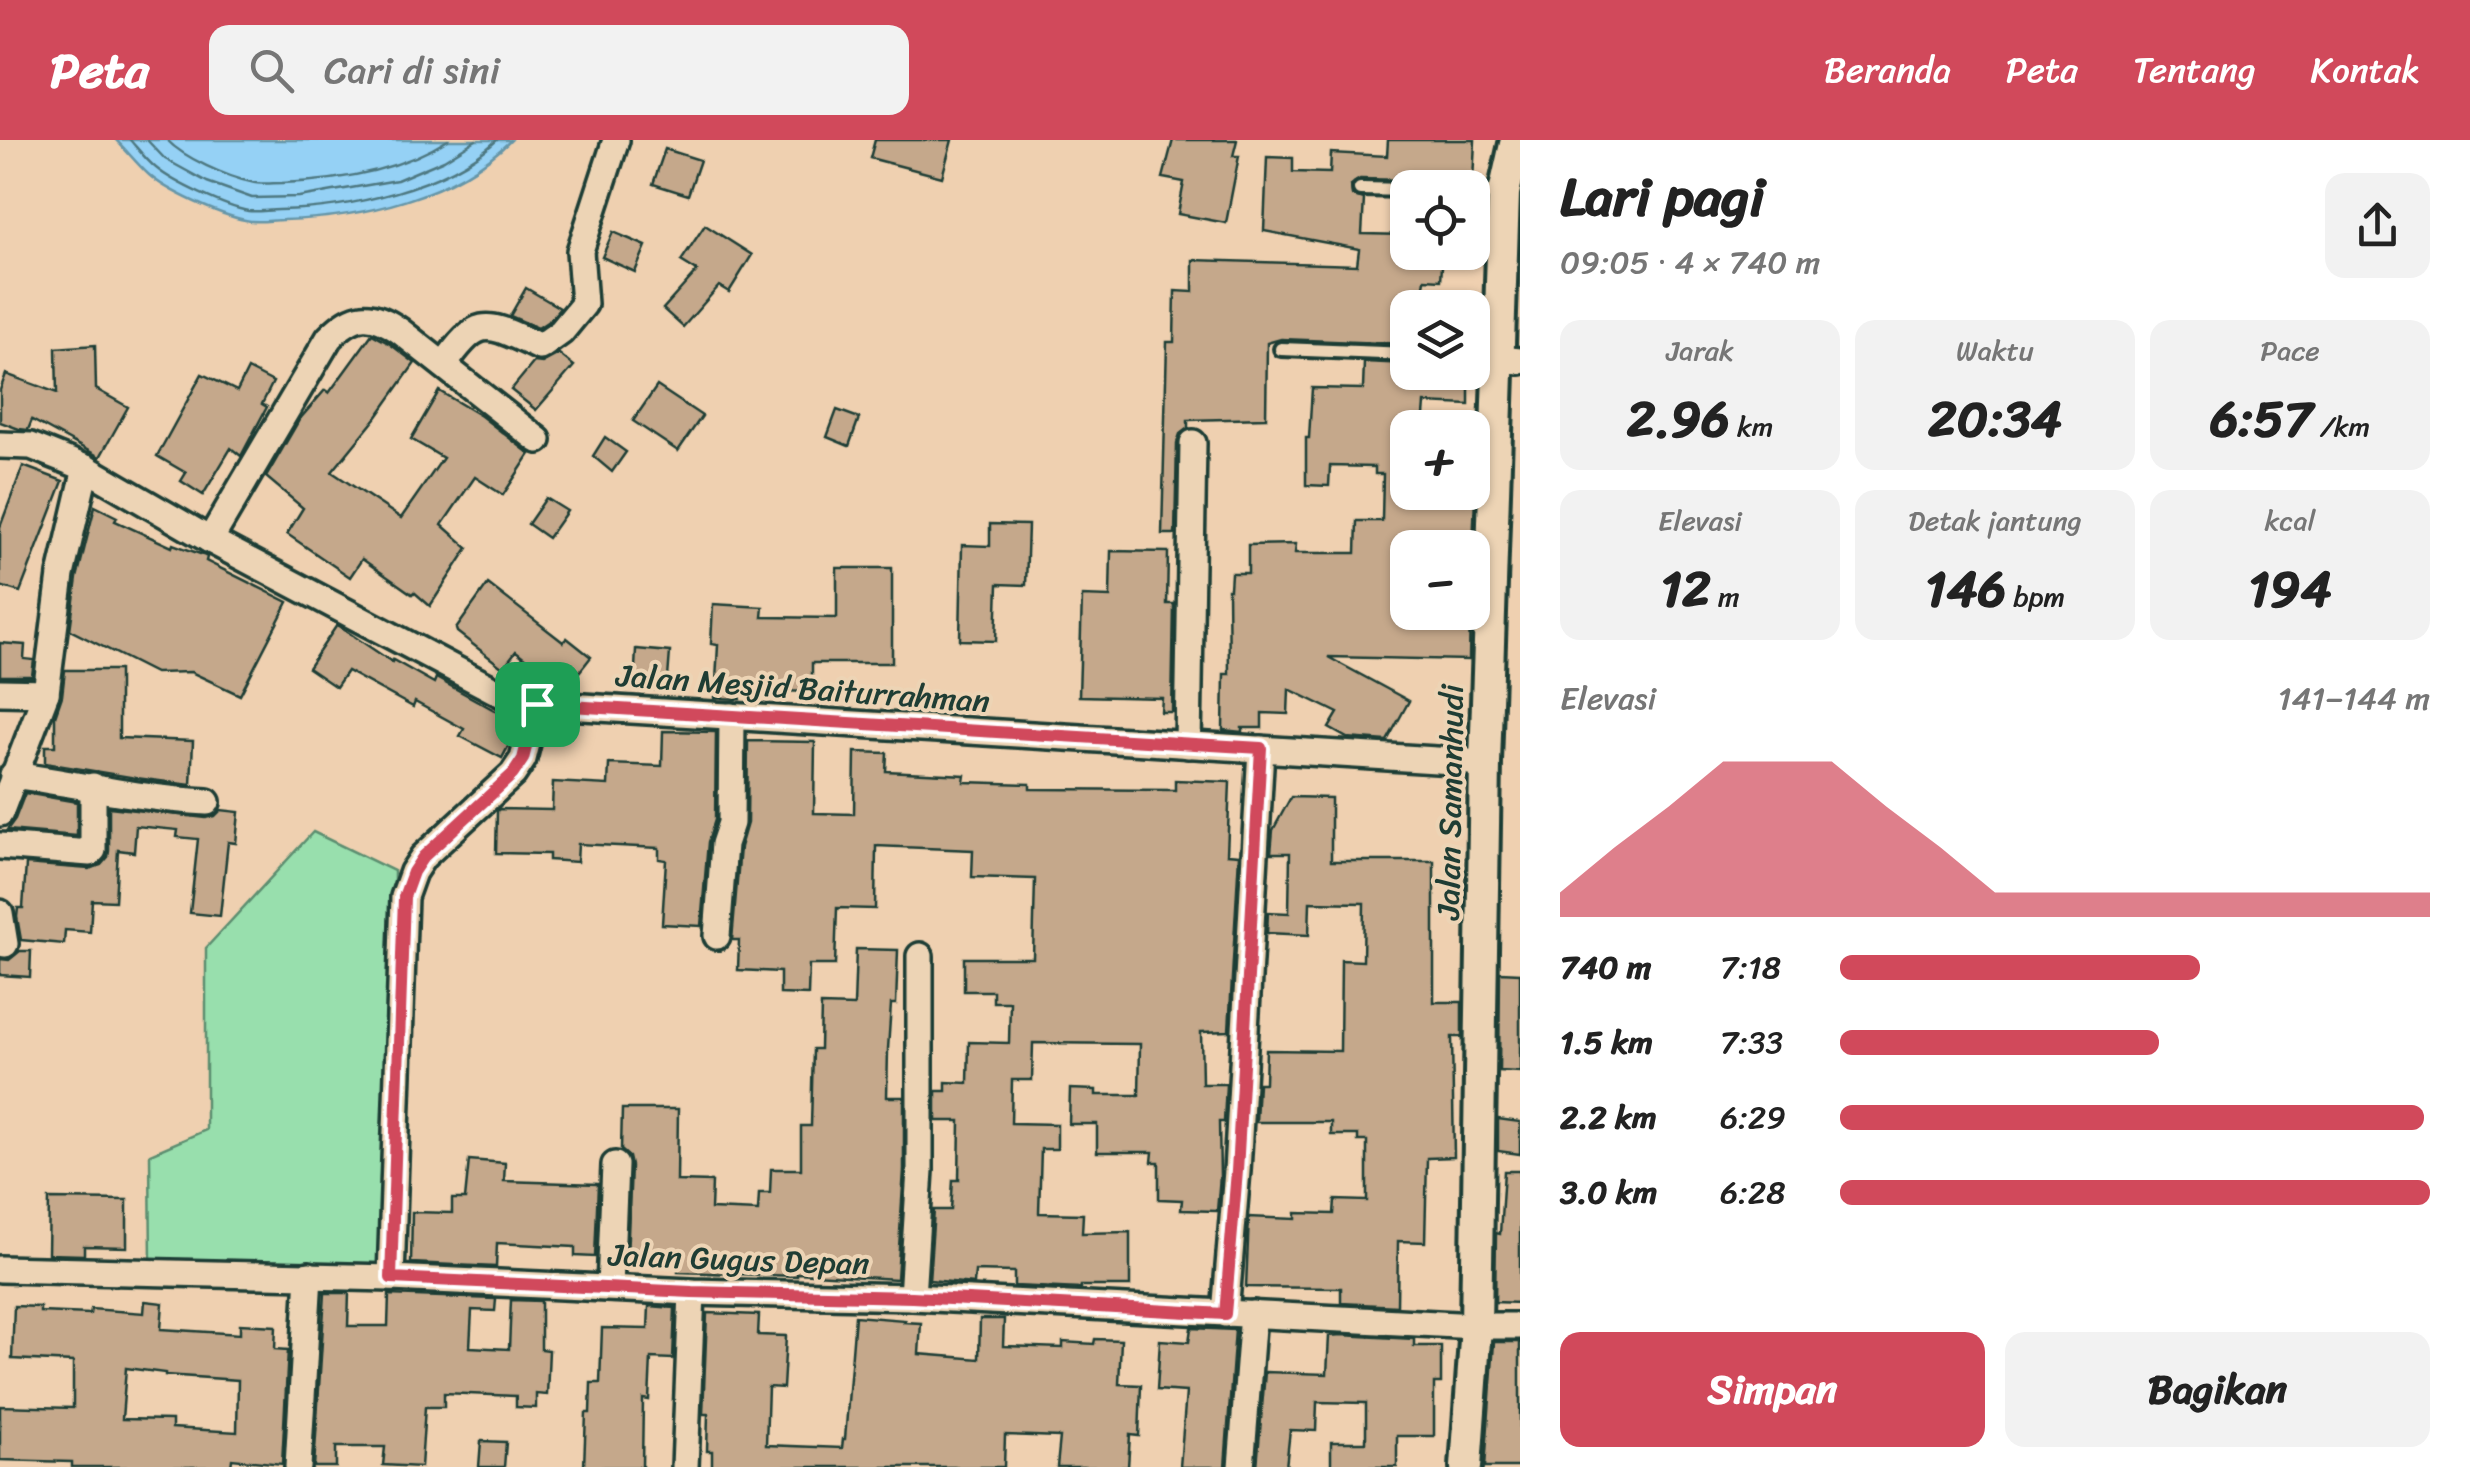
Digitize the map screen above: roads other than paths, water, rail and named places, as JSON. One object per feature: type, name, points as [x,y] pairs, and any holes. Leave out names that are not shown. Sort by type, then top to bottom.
[{"type":"street","points":[[444,366],[476,328],[496,327],[540,347],[561,332],[584,304],[580,250],[616,140]]},
{"type":"street","name":"Jalan Samanhudi","points":[[1466,1467],[1476,1326],[1485,762],[1497,359],[1504,193],[1517,143]]},
{"type":"street","points":[[210,540],[329,338],[342,324],[362,316],[383,319],[538,440]]},
{"type":"street","points":[[1188,745],[1192,443]]},
{"type":"street","name":"Jalan Mesjid Baiturrahman","points":[[0,445],[32,446],[86,468],[210,540],[520,703],[1485,762]]},
{"type":"street","points":[[0,813],[46,693],[61,575],[86,468]]},
{"type":"street","points":[[0,692],[46,693]]},
{"type":"street","points":[[391,1278],[404,897],[423,857],[513,774],[523,759],[537,704]]},
{"type":"street","points":[[717,936],[724,844],[731,824],[732,716]]},
{"type":"street","points":[[1225,1314],[1261,748]]},
{"type":"street","points":[[13,775],[110,792],[207,802]]},
{"type":"street","points":[[0,846],[90,853],[95,835],[93,786]]},
{"type":"street","points":[[0,913],[5,944]]},
{"type":"street","points":[[912,1297],[920,1170],[920,956]]},
{"type":"street","points":[[610,1287],[615,1165]]},
{"type":"street","name":"Jalan Gugus Depan","points":[[0,1269],[308,1275],[692,1292],[912,1297],[1520,1326]]},
{"type":"street","points":[[298,1467],[308,1275]]},
{"type":"street","points":[[684,1467],[692,1292]]},
{"type":"street","points":[[1241,1467],[1253,1314]]},
{"type":"lane","points":[[1360,189],[1390,190]]},
{"type":"lane","points":[[1490,193],[1504,193]]},
{"type":"lane","points":[[1281,349],[1390,353]]},
{"type":"water","points":[[116,140],[511,140],[462,176],[405,201],[344,215],[259,221],[222,213],[167,188]]}]
